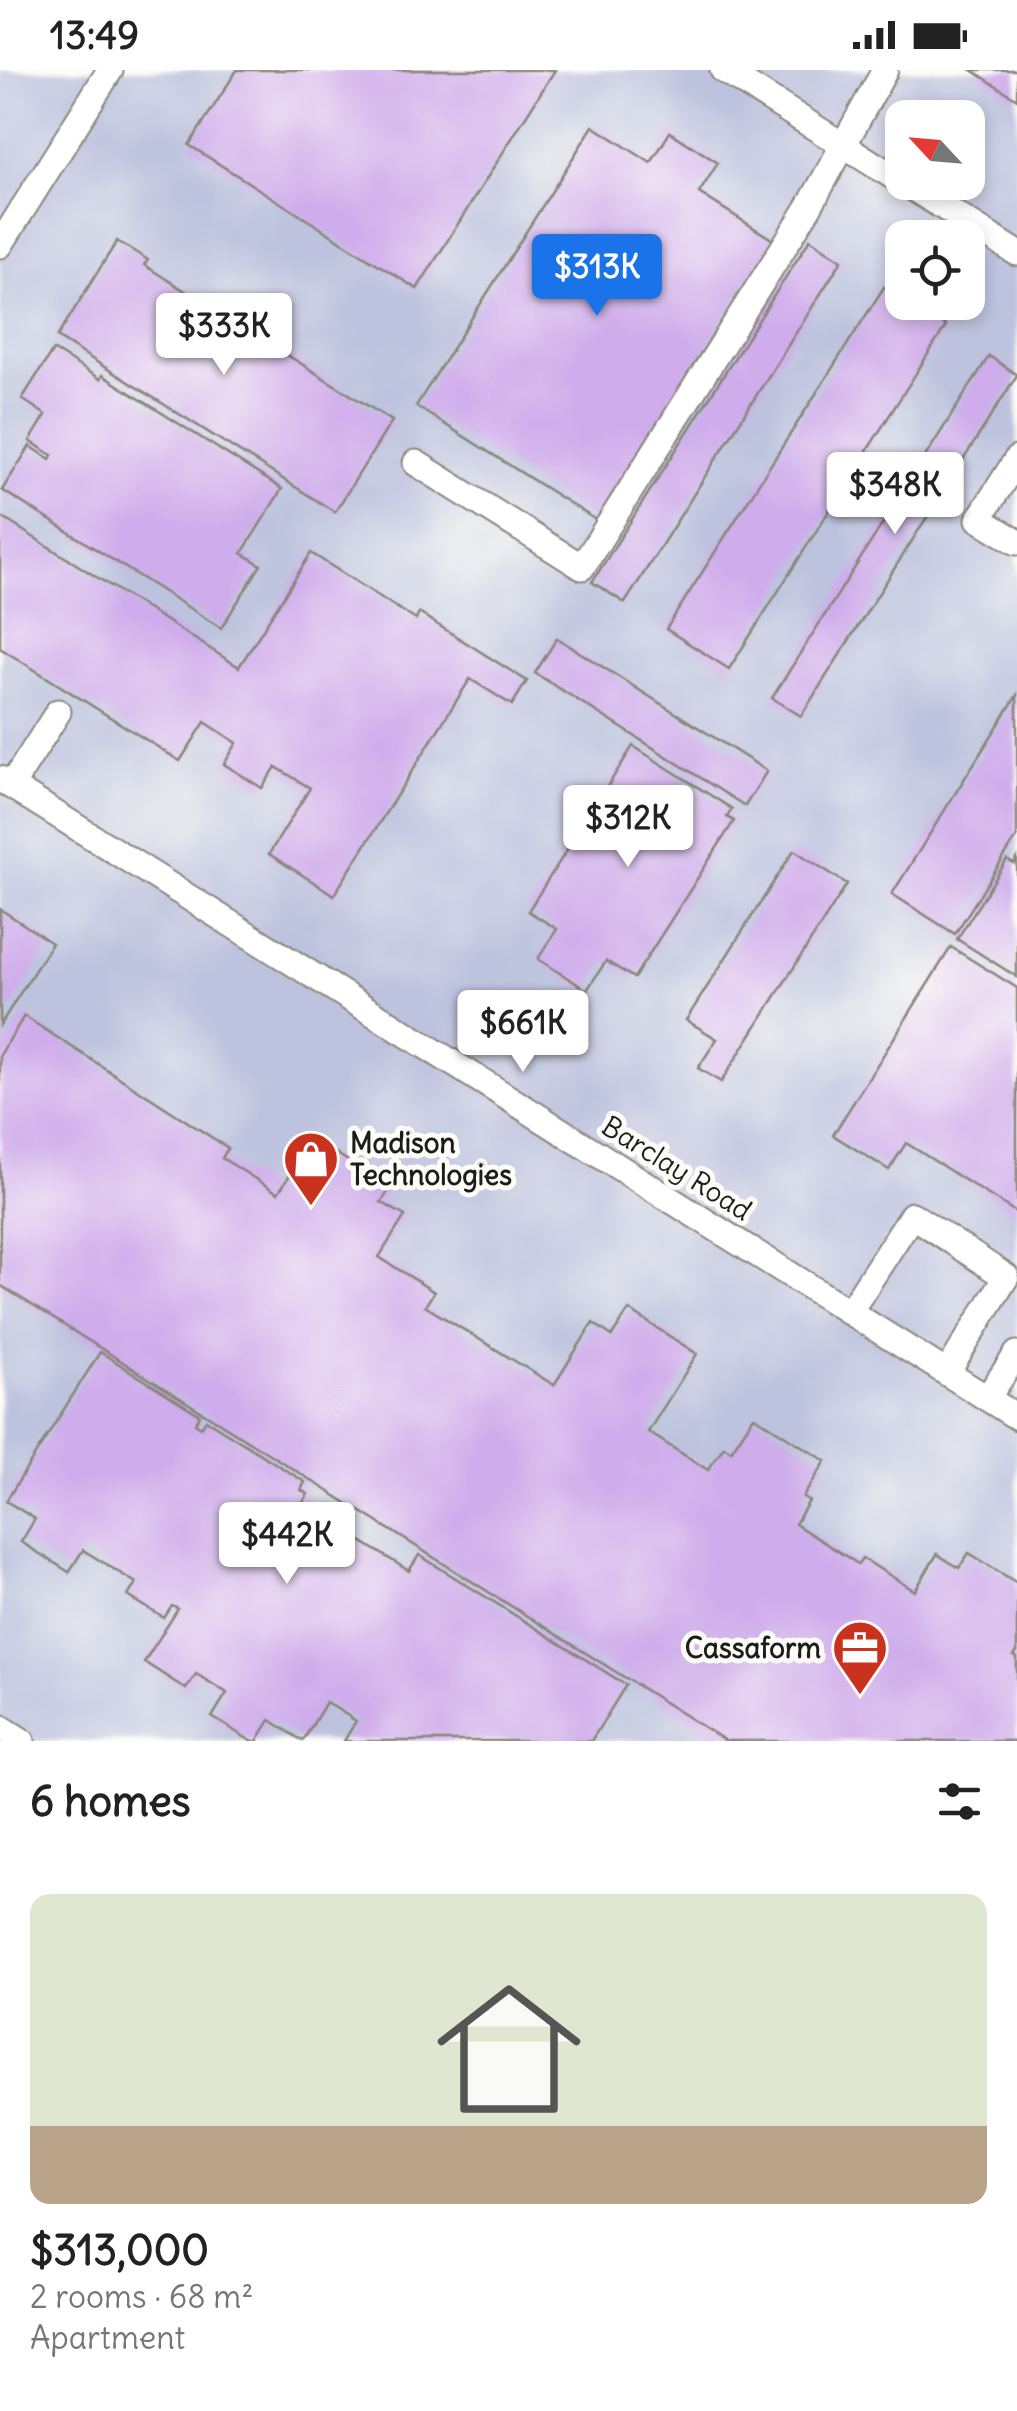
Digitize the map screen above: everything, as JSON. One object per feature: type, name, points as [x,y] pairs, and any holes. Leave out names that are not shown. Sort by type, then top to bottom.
[{"type":"street","points":[[0,245],[110,70]]},
{"type":"street","points":[[723,70],[885,171]]},
{"type":"street","points":[[416,463],[582,567],[809,208],[885,70]]},
{"type":"street","points":[[932,200],[1017,254]]},
{"type":"street","points":[[1017,458],[979,519],[1017,542]]},
{"type":"street","points":[[6,782],[58,712]]},
{"type":"street","name":"Barclay Road","points":[[6,782],[1017,1417]]},
{"type":"street","points":[[849,1312],[912,1216],[1006,1277],[948,1374]]},
{"type":"street","points":[[988,1398],[1017,1354]]},
{"type":"street","points":[[0,1727],[22,1741]]},
{"type":"shaded area","points":[[0,70],[1017,70],[1017,1741],[0,1741]]},
{"type":"building","points":[[237,70],[555,70],[417,289],[189,145]]},
{"type":"building","points":[[972,70],[1017,70],[1017,99]]},
{"type":"building","points":[[593,126],[651,163],[670,132],[718,163],[699,193],[773,240],[596,520],[416,406]]},
{"type":"building","points":[[810,239],[842,260],[625,603],[592,582]]},
{"type":"building","points":[[117,241],[148,260],[144,265],[392,421],[335,512],[57,337]]},
{"type":"building","points":[[884,287],[885,320],[937,320],[946,326],[729,669],[666,629]]},
{"type":"building","points":[[53,350],[100,379],[102,375],[282,489],[242,553],[261,565],[221,628],[2,490],[30,446],[50,459],[52,455],[30,441],[46,415],[22,399]]},
{"type":"building","points":[[989,356],[1017,375],[801,716],[772,698]]},
{"type":"building","points":[[0,516],[239,667],[311,553],[416,620],[419,613],[527,681],[512,705],[470,679],[334,895],[269,854],[310,788],[276,767],[262,788],[224,764],[237,743],[205,722],[180,761],[0,648]]},
{"type":"building","points":[[557,638],[767,771],[745,806],[535,673]]},
{"type":"building","points":[[1017,695],[1017,837],[955,934],[892,894]]},
{"type":"building","points":[[633,746],[732,809],[727,817],[734,821],[634,978],[606,961],[587,990],[538,959],[557,929],[528,911]]},
{"type":"building","points":[[794,850],[847,884],[721,1082],[698,1068],[717,1039],[686,1020]]},
{"type":"building","points":[[1017,859],[1017,977],[957,939],[1007,860],[1014,864]]},
{"type":"building","points":[[0,909],[52,943],[0,1025]]},
{"type":"building","points":[[951,947],[1017,988],[1017,1213],[906,1143],[889,1170],[833,1135]]},
{"type":"building","points":[[24,1016],[228,1148],[222,1158],[278,1193],[304,1154],[324,1167],[334,1152],[391,1188],[381,1202],[405,1216],[379,1257],[434,1292],[425,1306],[554,1385],[593,1323],[612,1336],[629,1310],[697,1354],[648,1432],[708,1470],[724,1446],[731,1451],[754,1416],[826,1461],[803,1497],[809,1501],[795,1524],[858,1564],[862,1558],[915,1591],[937,1554],[959,1568],[969,1553],[1017,1583],[1017,1741],[726,1741],[0,1285],[0,1055]]},
{"type":"building","points":[[100,1352],[200,1415],[195,1423],[201,1427],[206,1420],[305,1482],[301,1490],[308,1494],[302,1504],[409,1571],[419,1555],[626,1685],[591,1741],[344,1741],[356,1721],[326,1702],[303,1741],[270,1720],[257,1741],[251,1741],[212,1717],[227,1693],[196,1674],[186,1689],[144,1662],[178,1609],[172,1606],[164,1618],[128,1596],[136,1583],[83,1550],[69,1572],[21,1542],[35,1519],[6,1501]]},
{"type":"place","name":"Madison Technologies","points":[[311,1208]]},
{"type":"place","name":"Cassaform","points":[[860,1697]]}]
